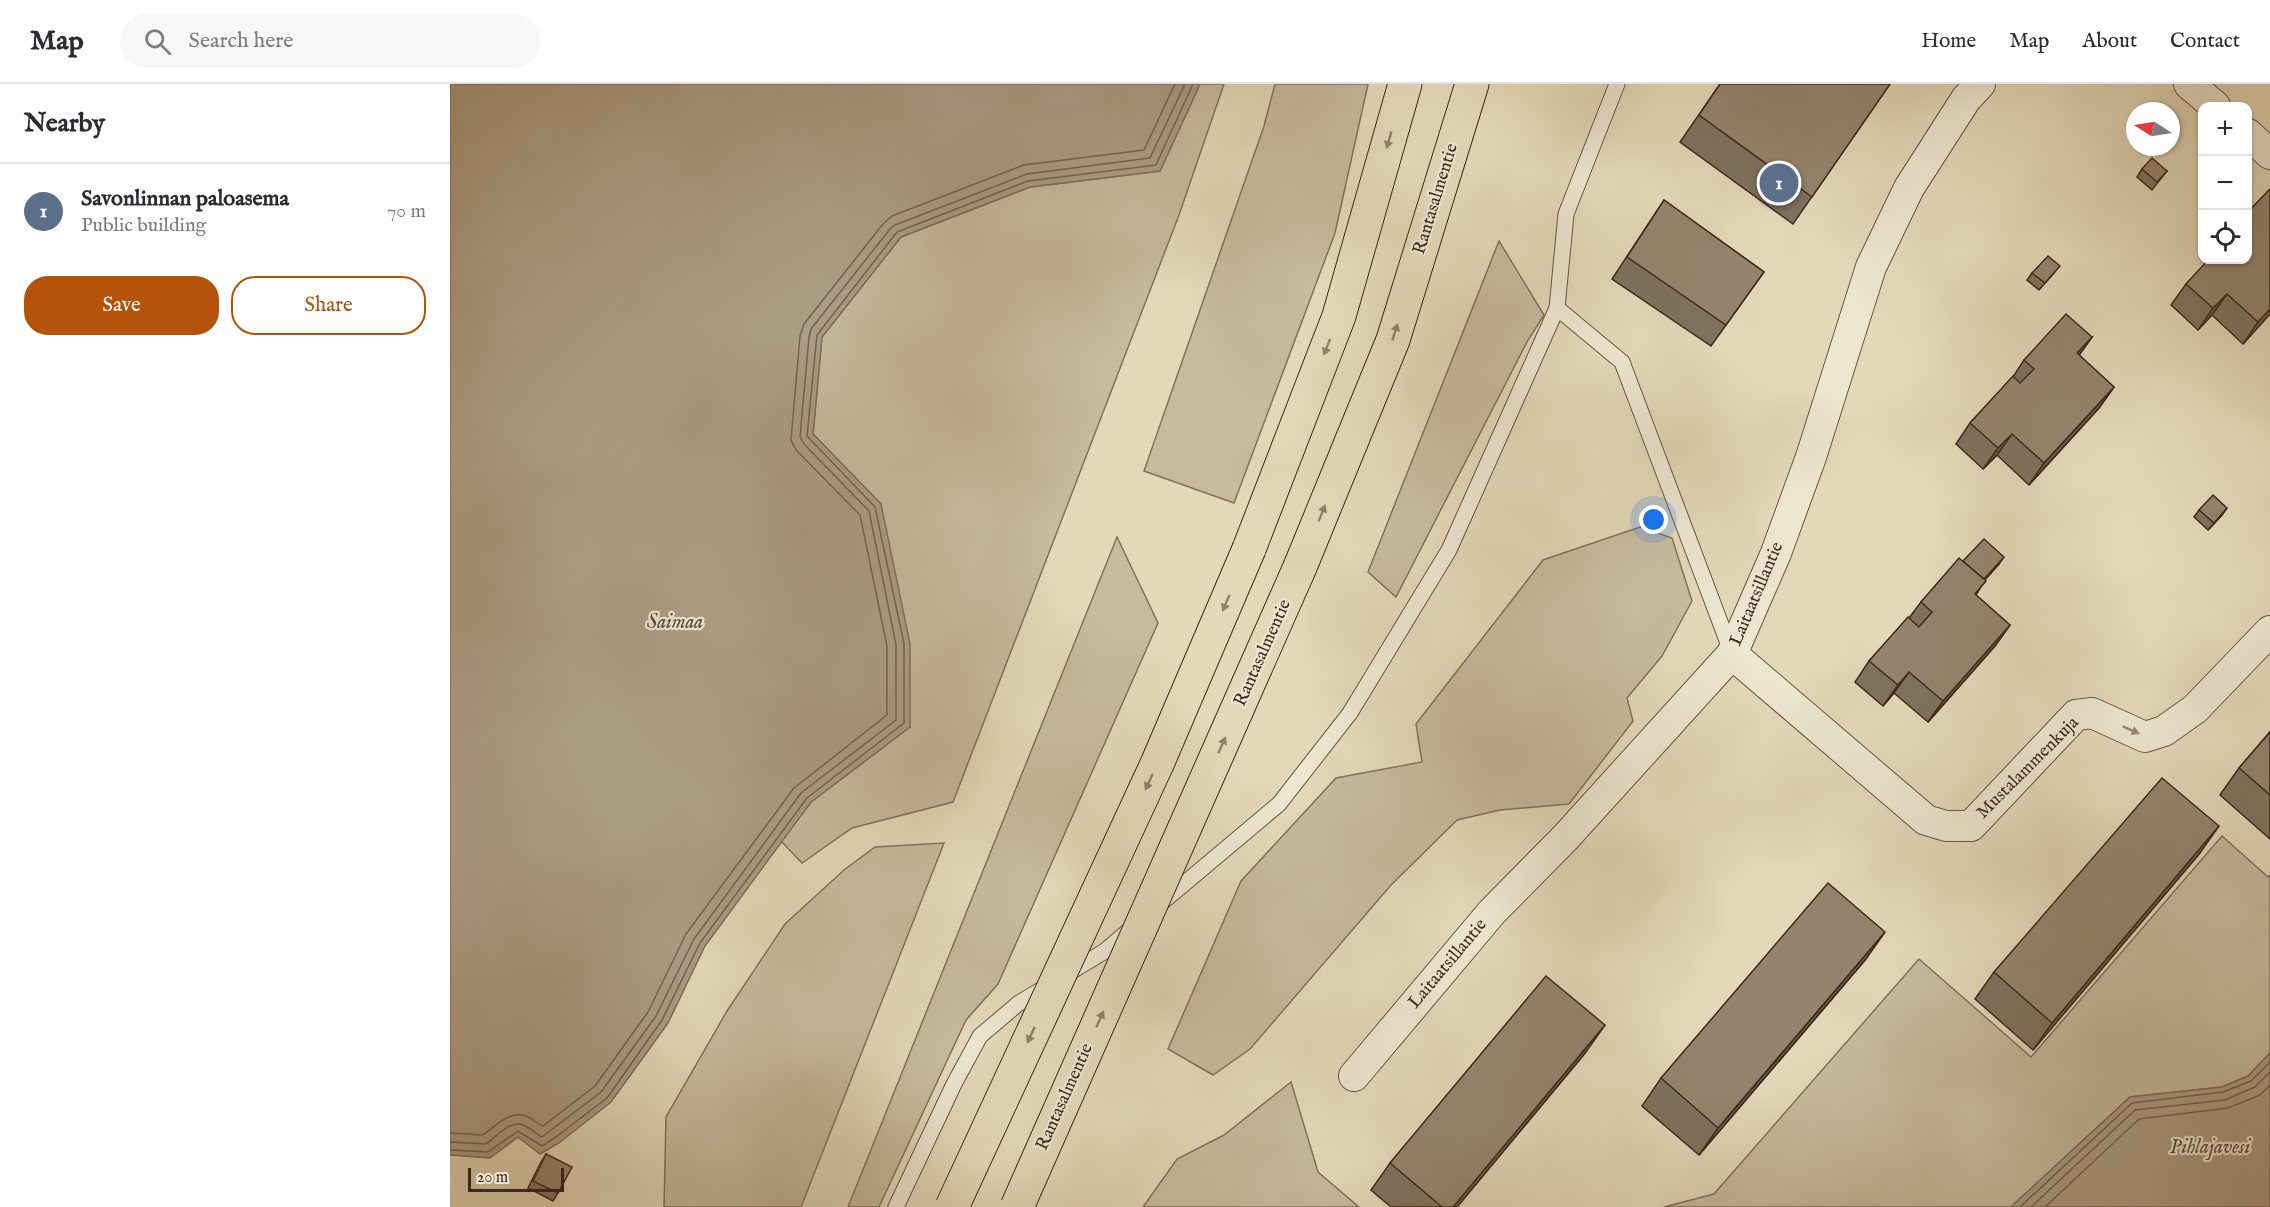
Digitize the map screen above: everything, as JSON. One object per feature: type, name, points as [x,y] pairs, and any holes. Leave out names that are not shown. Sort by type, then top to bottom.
[{"type":"highway","points":[[952,1207],[1157,764],[1249,549],[1339,316],[1405,84]]},
{"type":"highway","name":"Rantasalmentie","points":[[1017,1207],[1300,567],[1393,340],[1472,84]]},
{"type":"street","name":"Laitaatsillantie","points":[[1354,1076],[1492,912],[1565,838],[1732,654],[1776,553],[1811,457],[1871,267],[1909,188],[1966,99],[1980,84]]},
{"type":"street","points":[[2189,84],[2210,102]]},
{"type":"street","points":[[2252,138],[2270,154]]},
{"type":"street","name":"Mustalammenkuja","points":[[1732,654],[1926,820],[1946,826],[1971,826],[2076,715],[2092,713],[2145,737],[2164,731],[2194,709],[2270,631]]},
{"type":"lane","points":[[896,1207],[954,1084],[980,1036],[1019,1004],[1105,951],[1279,804],[1350,713],[1449,550],[1557,308],[1566,214],[1617,84]]},
{"type":"lane","points":[[1557,308],[1622,362],[1732,654]]},
{"type":"shaded area","points":[[1200,84],[1224,84],[1179,215],[953,802],[852,828],[802,863],[781,841],[811,802],[910,727],[881,504],[813,434],[822,337],[901,237],[1030,187],[1160,171]]},
{"type":"shaded area","points":[[1275,84],[1368,84],[1335,233],[1234,503],[1144,471],[1264,126]]},
{"type":"shaded area","points":[[1499,241],[1544,315],[1528,340],[1396,597],[1368,572]]},
{"type":"shaded area","points":[[1640,527],[1672,538],[1692,601],[1662,656],[1627,698],[1633,721],[1569,804],[1500,810],[1457,820],[1391,885],[1250,1049],[1213,1075],[1168,1049],[1241,881],[1336,778],[1422,762],[1416,724],[1543,560]]},
{"type":"shaded area","points":[[1117,537],[1158,623],[998,984],[966,1020],[879,1207],[848,1207]]},
{"type":"shaded area","points":[[2222,836],[2268,877],[2270,875],[2270,1053],[2248,1076],[2222,1087],[2130,1097],[2011,1207],[1664,1207],[1714,1194],[1919,959],[2031,1057]]},
{"type":"shaded area","points":[[944,843],[801,1207],[664,1207],[666,1117],[727,1011],[785,924],[844,870],[875,847]]},
{"type":"shaded area","points":[[1291,1082],[1318,1172],[1359,1207],[1143,1207],[1177,1159],[1224,1135]]},
{"type":"water","name":"Saimaa","points":[[450,84],[1200,84],[1160,171],[1030,187],[901,237],[822,337],[813,434],[881,504],[910,644],[910,727],[811,802],[705,946],[668,1023],[611,1102],[559,1143],[540,1154],[518,1137],[490,1158],[450,1155]]},
{"type":"water","name":"Pihlajavesi","points":[[2270,1053],[2270,1207],[2011,1207],[2130,1097],[2222,1087],[2248,1076]]},
{"type":"building","points":[[1720,84],[1890,84],[1812,197],[1699,115]]},
{"type":"building","points":[[2152,158],[2167,171],[2157,182],[2142,169]]},
{"type":"building","points":[[2270,189],[2270,309],[2258,322],[2227,294],[2213,308],[2186,284],[2204,264],[2252,264],[2252,208]]},
{"type":"building","points":[[1664,200],[1764,272],[1726,325],[1627,257]]},
{"type":"building","points":[[2048,256],[2060,266],[2045,283],[2032,273]]},
{"type":"building","points":[[2066,314],[2092,337],[2077,353],[2114,387],[2044,463],[2012,434],[1998,448],[1970,423],[2013,376],[2020,383],[2034,369],[2024,360]]},
{"type":"building","points":[[2213,495],[2227,508],[2214,523],[2199,510]]},
{"type":"building","points":[[1984,539],[2004,557],[1984,579],[1963,561]]},
{"type":"building","points":[[1959,558],[1986,581],[1975,594],[2010,625],[1943,701],[1909,672],[1898,685],[1869,661],[1908,617],[1919,627],[1932,612],[1921,602]]},
{"type":"building","points":[[2270,732],[2270,795],[2239,768]]},
{"type":"building","points":[[2162,778],[2219,826],[2052,1023],[1994,972]]},
{"type":"building","points":[[1828,883],[1885,932],[1718,1128],[1661,1078]]},
{"type":"building","points":[[1546,976],[1605,1025],[1453,1207],[1442,1207],[1390,1163]]},
{"type":"building","points":[[546,1154],[572,1167],[558,1193],[533,1181]]},
{"type":"place","name":"Savonlinnan paloasema","points":[[1779,183]]}]
